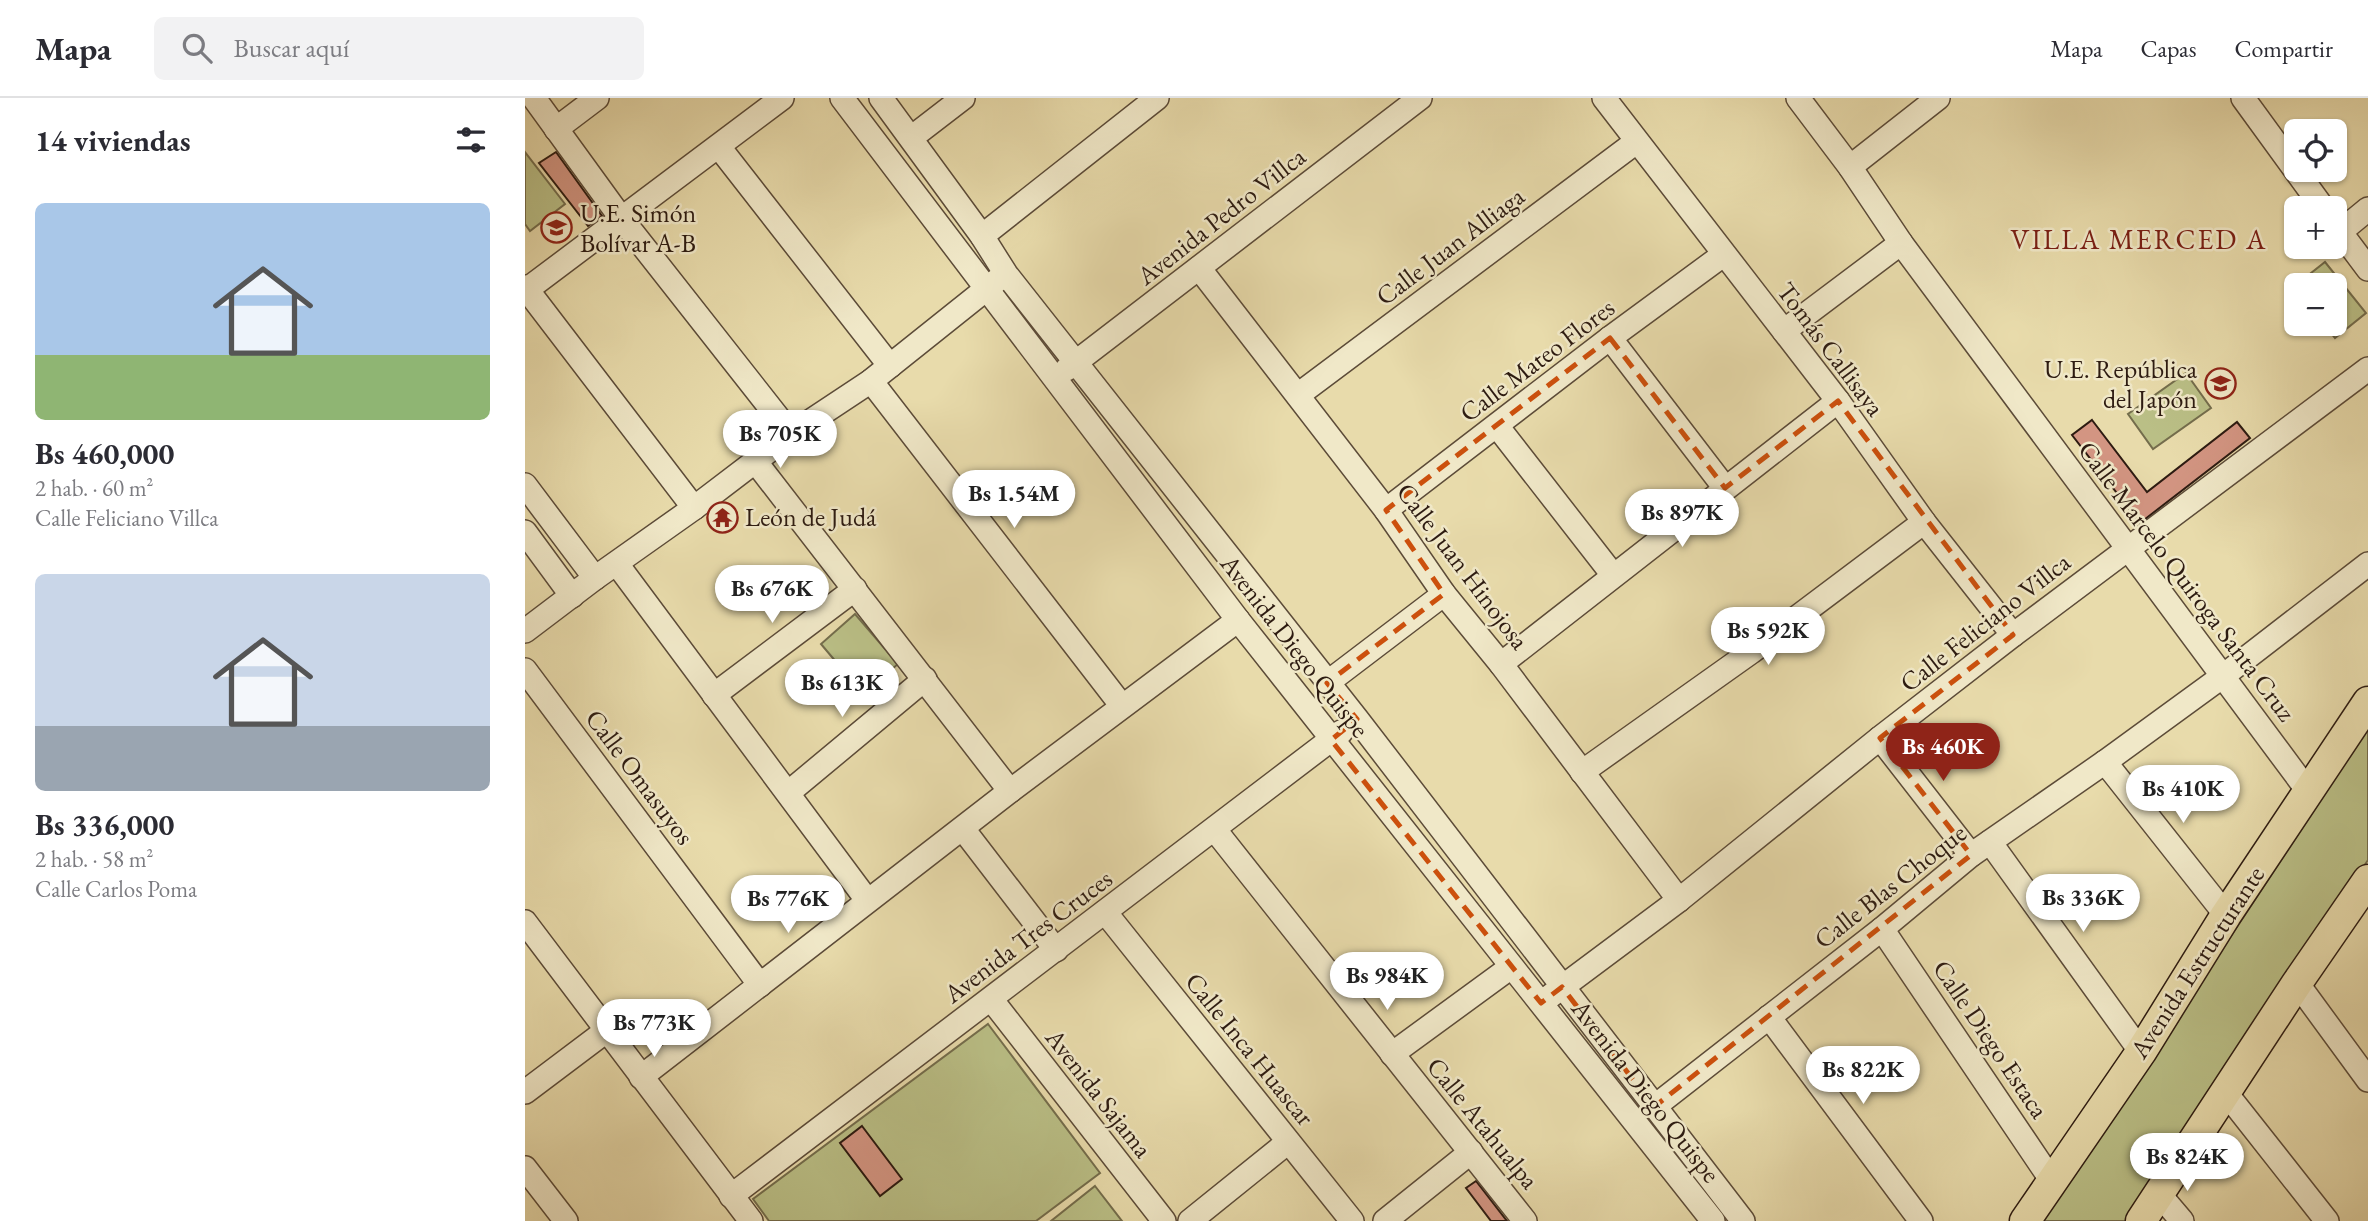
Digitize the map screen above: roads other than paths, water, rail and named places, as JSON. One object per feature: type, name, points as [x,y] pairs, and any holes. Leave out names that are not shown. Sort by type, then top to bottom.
[{"type":"main road","name":"Avenida Estructurante","points":[[2025,1221],[2141,1052],[2226,915],[2368,702]]},
{"type":"main road","points":[[2141,1221],[2297,983],[2366,887]]},
{"type":"street","points":[[534,98],[621,218],[791,434]]},
{"type":"street","points":[[556,129],[597,98]]},
{"type":"street","points":[[694,509],[526,290],[782,98]]},
{"type":"street","name":"Avenida Diego Quispe","points":[[842,98],[1331,740],[1713,1221]]},
{"type":"street","name":"Avenida Diego Quispe","points":[[881,98],[982,236],[1006,274],[1357,719],[1743,1221]]},
{"type":"street","points":[[911,138],[963,98]]},
{"type":"street","points":[[982,236],[1157,98]]},
{"type":"street","name":"Avenida Pedro Villca","points":[[1055,376],[1078,363],[1420,98]]},
{"type":"street","name":"Tomás Callisaya","points":[[1604,98],[1838,401],[1924,522],[2013,635]]},
{"type":"street","name":"Calle Marcelo Quiroga Santa Cruz","points":[[1798,98],[1850,167],[1901,243],[2308,791]]},
{"type":"street","points":[[1850,167],[1938,98]]},
{"type":"street","points":[[2243,98],[2314,196]]},
{"type":"street","name":"Calle Juan Alliaga","points":[[1298,395],[1636,142]]},
{"type":"street","points":[[719,146],[890,366]]},
{"type":"street","points":[[2347,222],[2368,209]]},
{"type":"street","points":[[2347,241],[2368,269]]},
{"type":"street","points":[[1784,331],[1901,243]]},
{"type":"street","name":"Calle Mateo Flores","points":[[1386,510],[1610,338],[1724,255]]},
{"type":"street","name":"Calle Juan Hinojosa","points":[[1199,268],[1386,510],[1444,594],[1501,664],[1679,900]]},
{"type":"street","points":[[525,631],[594,578],[694,509],[791,434],[890,366],[1006,274]]},
{"type":"street","points":[[1610,338],[1725,488]]},
{"type":"street","name":"Calle Feliciano Villca","points":[[1541,1003],[1679,900],[2013,635],[2368,369]]},
{"type":"street","points":[[870,380],[1122,706]]},
{"type":"street","points":[[1501,664],[1838,401]]},
{"type":"street","points":[[1497,426],[1613,575]]},
{"type":"street","points":[[755,461],[1010,791]]},
{"type":"street","points":[[525,485],[594,578]]},
{"type":"street","points":[[1582,772],[1751,652],[1924,522]]},
{"type":"street","points":[[525,531],[572,596]]},
{"type":"street","points":[[617,564],[867,900]]},
{"type":"street","name":"Calle Blas Choque","points":[[1654,1107],[1882,929],[1971,855],[2223,676],[2368,564]]},
{"type":"street","points":[[715,695],[855,589]]},
{"type":"street","points":[[1327,683],[1444,594]]},
{"type":"street","points":[[641,1077],[867,900],[1238,620]]},
{"type":"street","name":"Calle Omasuyos","points":[[525,670],[761,985]]},
{"type":"street","points":[[788,793],[925,679]]},
{"type":"street","name":"Avenida Tres Cruces","points":[[731,1196],[1215,830],[1357,719]]},
{"type":"street","points":[[1880,738],[1971,855]]},
{"type":"street","points":[[2105,762],[2226,915]]},
{"type":"street","points":[[963,829],[1056,950]]},
{"type":"street","name":"Calle Atahualpa","points":[[1215,830],[1525,1221]]},
{"type":"street","points":[[1990,842],[2141,1052]]},
{"type":"street","name":"Calle Inca Huascar","points":[[1105,912],[1352,1221]]},
{"type":"street","points":[[525,922],[751,1221]]},
{"type":"street","name":"Calle Diego Estaca","points":[[1882,929],[2052,1181]]},
{"type":"street","points":[[1392,1054],[1511,967]]},
{"type":"street","points":[[2297,983],[2368,1080]]},
{"type":"street","name":"Avenida Sajama","points":[[991,999],[1164,1221]]},
{"type":"street","points":[[1769,1017],[1921,1221]]},
{"type":"street","points":[[525,1092],[606,1031]]},
{"type":"street","points":[[2226,1093],[2327,1221]]},
{"type":"street","points":[[1191,1221],[1288,1142]]},
{"type":"street","points":[[1385,1221],[1471,1152]]},
{"type":"street","points":[[525,1168],[566,1221]]},
{"type":"street","points":[[2159,1194],[2182,1221]]},
{"type":"place","name":"U.E. Simón Bolívar A-B","points":[[557,228]]},
{"type":"place","name":"U.E. República del Japón","points":[[2220,384]]},
{"type":"place","name":"León de Judá","points":[[722,517]]},
{"type":"district","name":"VILLA MERCED A","points":[[2139,239]]}]
